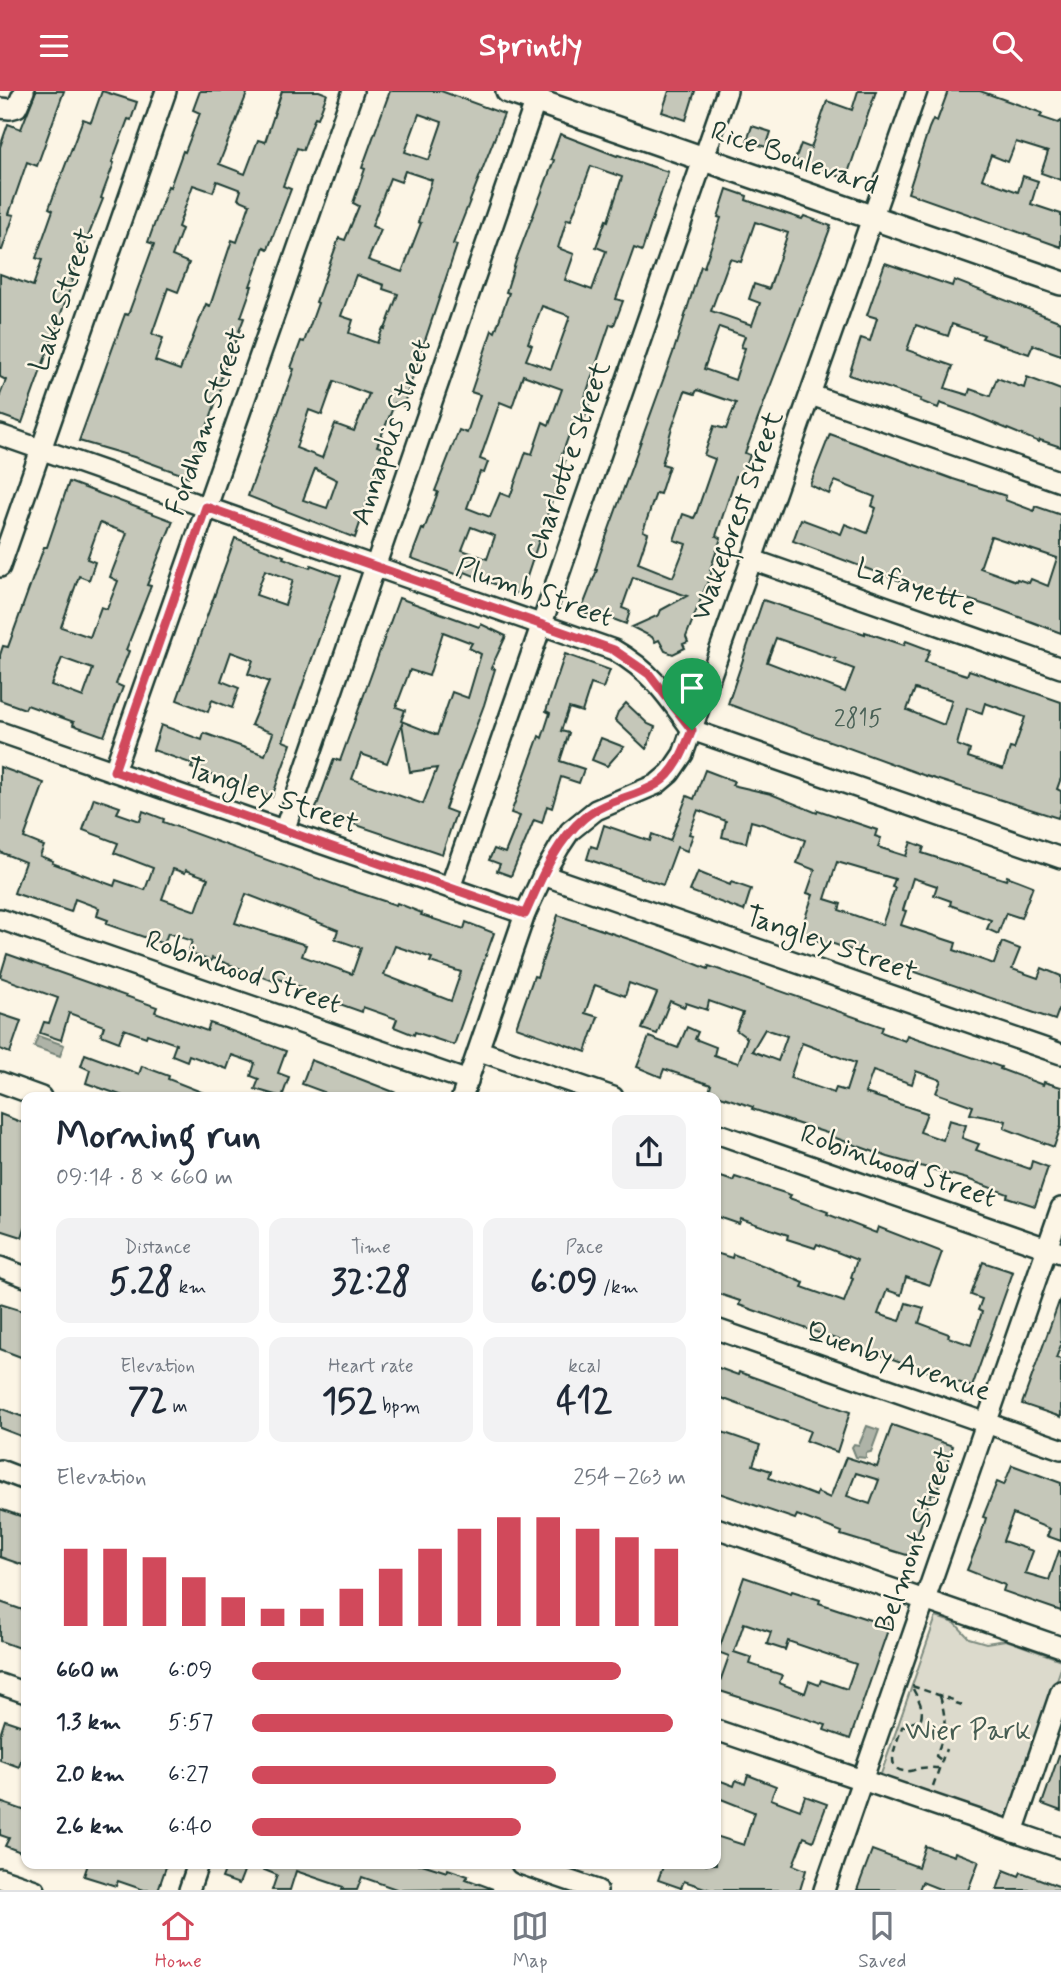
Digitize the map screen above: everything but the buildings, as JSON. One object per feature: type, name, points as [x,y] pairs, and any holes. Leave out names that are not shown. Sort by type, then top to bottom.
[{"type":"main road","name":"Rice Boulevard","points":[[508,91],[537,96],[703,159],[1061,283]]},
{"type":"street","points":[[0,108],[18,107],[24,91]]},
{"type":"street","name":"Lake Street","points":[[0,566],[166,91]]},
{"type":"street","name":"Fordham Street","points":[[114,771],[353,91]]},
{"type":"street","name":"Charlotte Street","points":[[450,888],[727,91]]},
{"type":"street","name":"Wakeforest Street","points":[[465,1089],[525,914],[543,874],[570,831],[596,810],[657,784],[670,773],[683,754],[917,91]]},
{"type":"street","name":"Annapolis Street","points":[[284,831],[537,96]]},
{"type":"street","points":[[811,395],[1061,482]]},
{"type":"street","name":"Plumb Street","points":[[0,435],[614,650],[633,661],[657,683],[692,730]]},
{"type":"street","name":"Lafayette","points":[[753,561],[1061,668]]},
{"type":"street","points":[[692,730],[1061,857]]},
{"type":"street","name":"Tangley Street","points":[[0,732],[525,914]]},
{"type":"street","name":"Tangley Street","points":[[543,874],[1061,1054]]},
{"type":"street","name":"Robinhood Street","points":[[0,919],[465,1089]]},
{"type":"street","points":[[480,1051],[599,1092]]},
{"type":"street","points":[[0,1081],[28,1092]]},
{"type":"street","name":"Robinhood Street","points":[[721,1135],[1054,1251]]},
{"type":"street","name":"Belmont Street","points":[[824,1890],[986,1423],[1054,1251],[1061,1208]]},
{"type":"street","points":[[0,1267],[21,1275]]},
{"type":"street","name":"Quenby Avenue","points":[[721,1331],[1061,1449]]},
{"type":"street","points":[[0,1470],[21,1478]]},
{"type":"street","points":[[721,1530],[1061,1647]]},
{"type":"street","points":[[0,1684],[21,1691]]},
{"type":"street","points":[[1013,1832],[1061,1691]]},
{"type":"street","points":[[721,1732],[1061,1848]]},
{"type":"street","points":[[189,1890],[196,1869]]},
{"type":"street","points":[[536,1869],[597,1890]]},
{"type":"street","points":[[0,1878],[35,1890]]},
{"type":"path","points":[[938,1768],[923,1767],[907,1771],[900,1769],[893,1761],[892,1756],[902,1727],[921,1718],[923,1710],[912,1686],[962,1706]]},
{"type":"path","points":[[940,1696],[945,1733],[936,1756],[941,1760]]},
{"type":"path","points":[[911,1702],[918,1698]]},
{"type":"path","points":[[927,1803],[946,1749]]},
{"type":"green space","name":"Wier Park","points":[[936,1617],[955,1623],[969,1638],[986,1643],[1006,1640],[1061,1660],[1061,1668],[1010,1821],[880,1777]]},
{"type":"shaded area","points":[[38,1036],[64,1045],[60,1056],[34,1047]]},
{"type":"shaded area","points":[[867,1426],[879,1430],[871,1452],[866,1453],[866,1458],[856,1457],[852,1447],[854,1444],[859,1445]]},
{"type":"route","points":[[206,507],[614,650],[649,674],[692,730],[683,754],[670,773],[657,784],[596,810],[570,831],[543,874],[525,914],[114,771],[206,507]]}]
